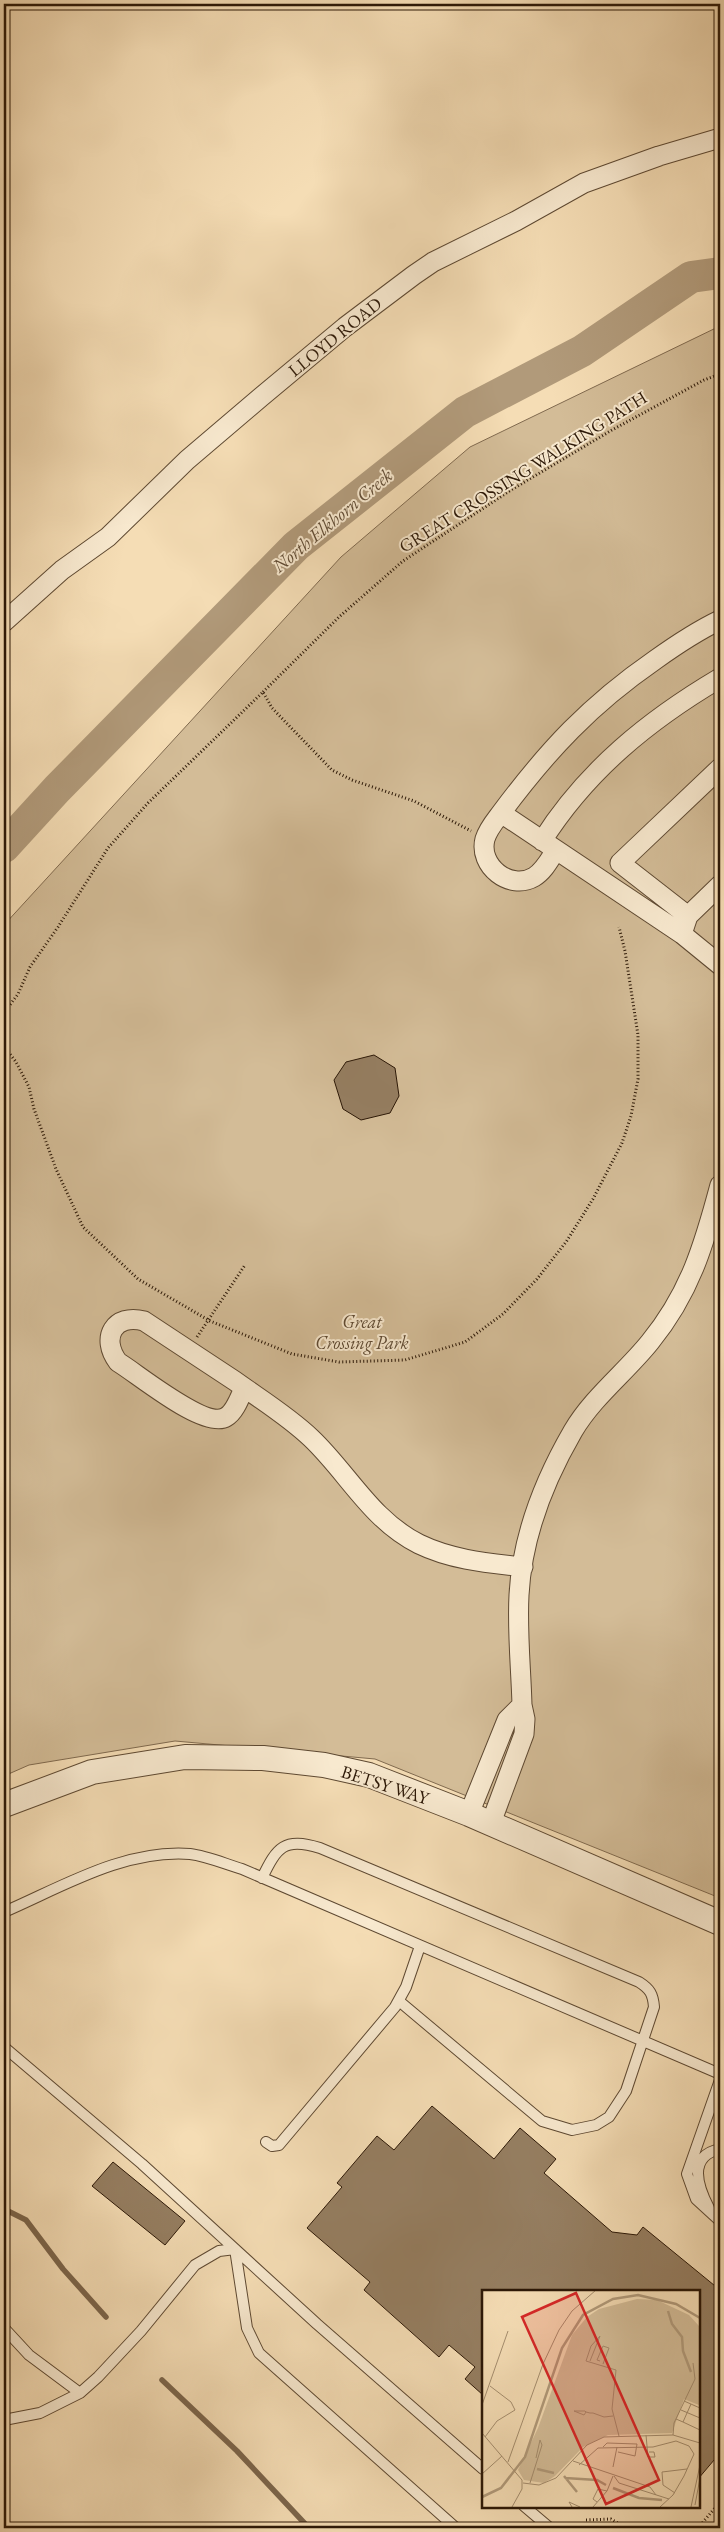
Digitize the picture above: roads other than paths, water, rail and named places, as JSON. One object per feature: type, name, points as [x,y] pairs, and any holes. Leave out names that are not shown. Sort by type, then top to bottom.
[{"type":"street","name":"LLOYD ROAD","points":[[4,622],[62,570],[108,537],[187,460],[261,397],[345,327],[414,275],[584,183],[659,156],[720,138]]},
{"type":"street","points":[[720,620],[677,644],[631,676],[581,717],[535,767],[489,828],[484,840],[486,858],[493,870],[500,876],[514,880],[533,877],[546,865],[549,845],[576,792],[613,754],[658,718],[720,678]]},
{"type":"street","points":[[688,916],[620,863],[720,768]]},
{"type":"street","points":[[501,813],[682,934],[720,965]]},
{"type":"street","points":[[682,934],[688,916],[720,885]]},
{"type":"street","points":[[492,1823],[524,1734],[525,1719],[522,1705],[519,1595],[527,1538],[545,1486],[574,1429],[614,1380],[650,1343],[684,1293],[705,1243],[720,1184]]},
{"type":"street","points":[[244,1388],[227,1417],[218,1420],[205,1418],[118,1362],[111,1352],[110,1339],[114,1328],[120,1321],[133,1318],[144,1320],[244,1388],[312,1439],[366,1503],[389,1524],[419,1544],[462,1560],[523,1568]]},
{"type":"street","points":[[469,1814],[507,1720],[522,1705]]},
{"type":"street","points":[[494,1754],[513,1762]]},
{"type":"street","name":"BETSY WAY","points":[[4,1806],[92,1772],[185,1757],[263,1758],[324,1766],[368,1775],[492,1823],[720,1922]]},
{"type":"lane","points":[[262,1878],[273,1854],[291,1843],[307,1844],[619,1973],[648,1988],[653,1997],[654,2007],[626,2091],[614,2112],[596,2125],[580,2129],[563,2129],[542,2121],[399,2001]]},
{"type":"lane","points":[[4,1912],[113,1865],[156,1854],[191,1854],[242,1869],[720,2074]]},
{"type":"lane","points":[[266,2142],[272,2146],[279,2144],[380,2026],[399,2001],[420,1946]]},
{"type":"lane","points":[[4,2048],[142,2164],[482,2468]]},
{"type":"lane","points":[[720,2080],[687,2174],[696,2200],[720,2221]]},
{"type":"lane","points":[[712,2213],[701,2193],[697,2174],[698,2166],[708,2153],[720,2149]]},
{"type":"lane","points":[[4,2420],[40,2412],[80,2393],[98,2377],[141,2331],[195,2265],[219,2251],[235,2249]]},
{"type":"lane","points":[[235,2249],[247,2328],[259,2354],[456,2528]]},
{"type":"lane","points":[[4,2328],[29,2355],[80,2393]]},
{"type":"lane","points":[[525,2507],[550,2528]]},
{"type":"waterway","name":"North Elkhorn Creek","points":[[4,847],[57,789],[296,546],[465,412],[582,351],[691,277],[720,273]]},
{"type":"waterway","points":[[4,2209],[26,2220],[63,2269],[106,2317]]},
{"type":"waterway","points":[[162,2380],[237,2451],[309,2528]]},
{"type":"park label","name":"Great Crossing Park","points":[[362,1332]]}]
